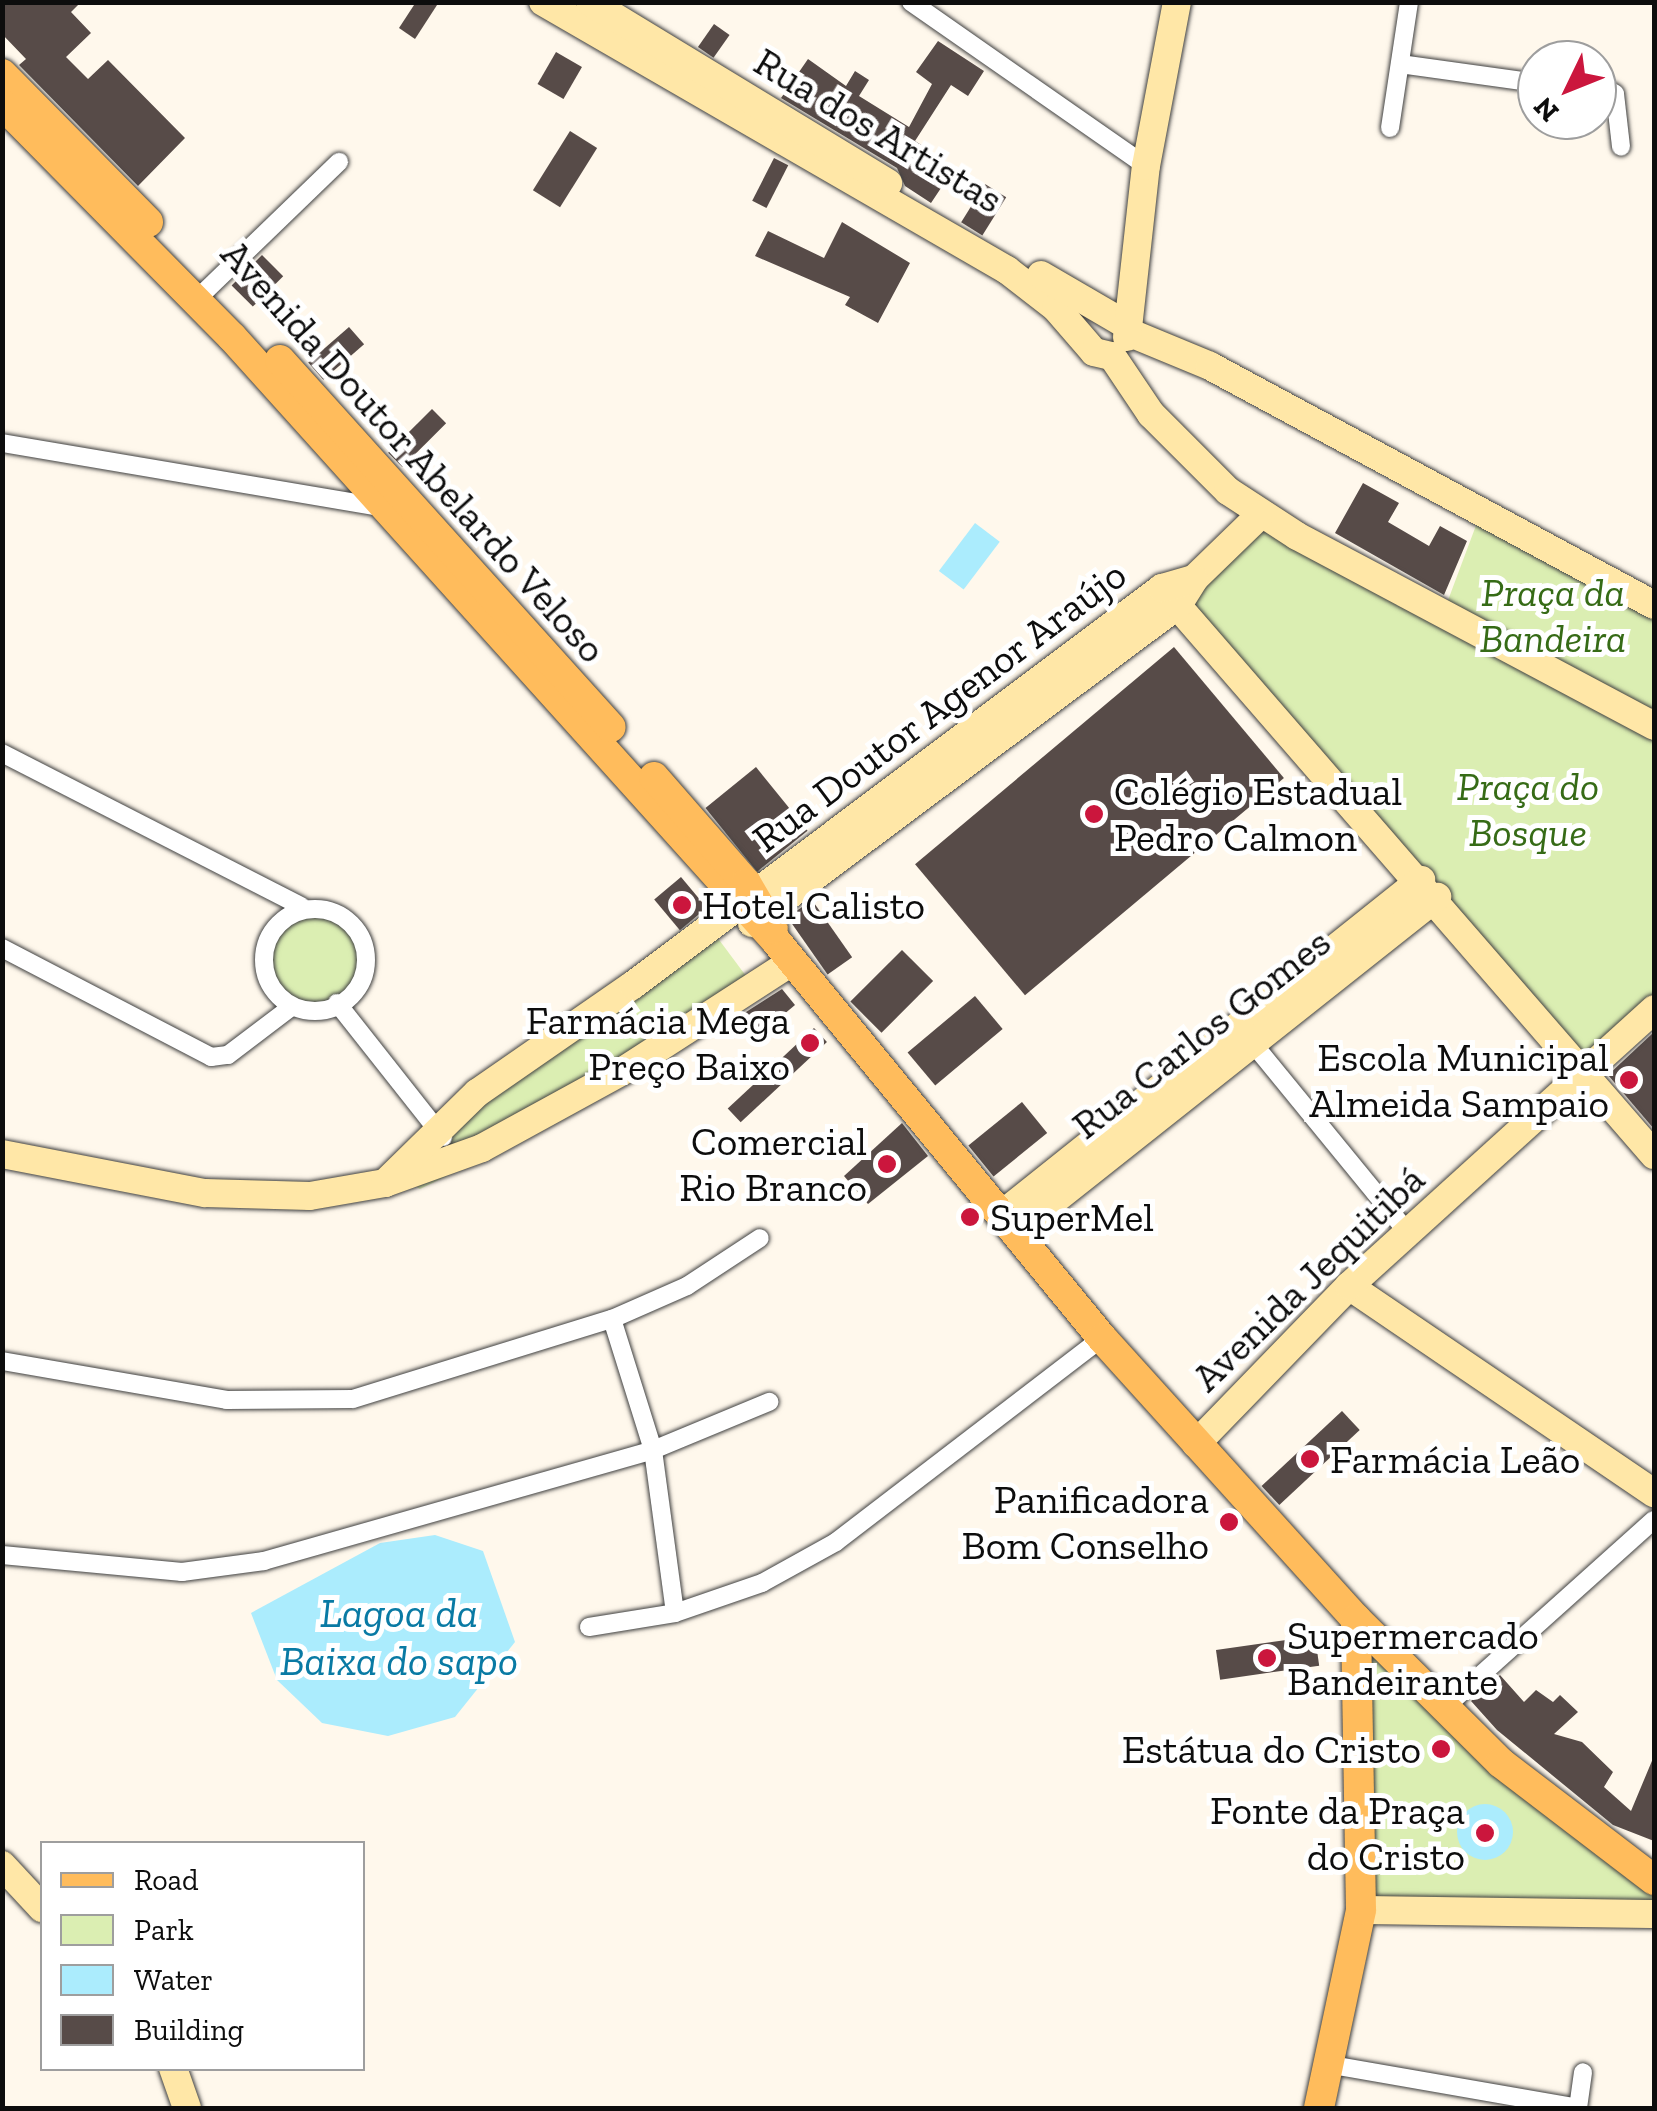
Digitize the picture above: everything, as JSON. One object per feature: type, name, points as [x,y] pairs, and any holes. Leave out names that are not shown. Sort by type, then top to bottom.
[{"type":"main road","name":"Avenida Doutor Abelardo Veloso","points":[[2,74],[368,470],[614,747],[764,923],[1102,1338],[1356,1620],[1443,1709],[1564,1815],[1654,1880]]},
{"type":"main road","name":"Avenida Doutor Abelardo Veloso","points":[[2,104],[156,244]]},
{"type":"main road","points":[[1318,2108],[1332,2066],[1360,1910],[1356,1620]]},
{"type":"street","points":[[544,2],[644,48]]},
{"type":"street","name":"Rua dos Artistas","points":[[590,2],[644,48],[1110,332]]},
{"type":"street","points":[[911,2],[1146,166]]},
{"type":"street","points":[[1177,2],[1110,332],[1198,466],[1262,514],[1654,726]]},
{"type":"street","points":[[1390,128],[1409,2]]},
{"type":"street","points":[[1400,64],[1517,80]]},
{"type":"street","points":[[1617,112],[1621,147]]},
{"type":"street","points":[[204,293],[339,162]]},
{"type":"street","points":[[1110,332],[1210,366],[1654,605]]},
{"type":"street","points":[[2,443],[398,504]]},
{"type":"street","points":[[329,496],[368,470]]},
{"type":"street","name":"Rua Doutor Agenor Araújo","points":[[764,923],[1194,579],[1262,514]]},
{"type":"street","points":[[1170,596],[1429,888],[1654,1155]]},
{"type":"street","points":[[2,753],[301,906],[338,914],[370,948],[359,978],[338,1003],[322,1013],[290,1008],[276,998],[264,966],[278,927],[301,906]]},
{"type":"street","name":"Rua Carlos Gomes","points":[[1007,1224],[1429,888]]},
{"type":"street","points":[[385,1183],[438,1128],[764,923]]},
{"type":"street","points":[[2,1154],[206,1194],[310,1196],[385,1183],[458,1158],[626,1069],[764,923]]},
{"type":"street","points":[[2,948],[211,1057],[228,1055],[290,1008]]},
{"type":"street","points":[[338,1003],[458,1158]]},
{"type":"street","name":"Avenida Jequitibá","points":[[1196,1444],[1349,1286],[1587,1074],[1654,1009]]},
{"type":"street","points":[[1246,1035],[1407,1232]]},
{"type":"street","points":[[2,1362],[102,1384],[292,1404],[354,1399],[612,1319],[687,1286],[760,1238]]},
{"type":"street","points":[[1349,1286],[1654,1493]]},
{"type":"street","points":[[612,1319],[653,1450],[674,1614]]},
{"type":"street","points":[[589,1627],[674,1614],[762,1584],[836,1542],[1102,1338]]},
{"type":"street","points":[[2,1554],[182,1572],[264,1561],[653,1450],[770,1402]]},
{"type":"street","points":[[1443,1709],[1654,1520]]},
{"type":"street","points":[[2,1865],[40,1906]]},
{"type":"street","points":[[1360,1910],[1654,1914]]},
{"type":"street","points":[[1332,2066],[1578,2108],[1582,2072]]},
{"type":"street","points":[[174,2071],[187,2108]]},
{"type":"green space","name":"Praça do Bosque","points":[[1481,512],[1654,607],[1654,1010],[1587,1074],[1178,605],[1261,514],[1444,611]]},
{"type":"green space","points":[[316,911],[335,915],[351,925],[361,941],[365,960],[361,979],[351,995],[335,1005],[316,1009],[297,1005],[281,995],[271,979],[267,960],[271,941],[281,925],[297,915]]},
{"type":"green space","points":[[714,933],[752,984],[449,1175],[420,1189],[393,1174],[448,1117]]},
{"type":"green space","points":[[1356,1620],[1654,1880],[1654,1914],[1361,1909]]},
{"type":"water","points":[[975,523],[1000,542],[964,590],[939,571]]},
{"type":"water","name":"Lagoa da Baixa do sapo","points":[[435,1535],[483,1551],[515,1642],[455,1717],[388,1736],[322,1723],[277,1680],[251,1613],[380,1543]]},
{"type":"water","name":"Fonte da Praça do Cristo","points":[[1485,1804],[1505,1812],[1513,1832],[1505,1852],[1485,1860],[1465,1852],[1457,1832],[1465,1812]]},
{"type":"building","points":[[2,2],[81,2],[71,12],[91,33],[66,57],[88,79],[108,60],[185,138],[138,186],[19,65],[26,59],[2,34]]},
{"type":"building","points":[[416,2],[439,2],[415,39],[399,28]]},
{"type":"building","points":[[714,24],[730,35],[714,58],[698,47]]},
{"type":"building","points":[[938,41],[984,71],[968,96],[951,85],[915,141],[923,146],[913,161],[945,182],[931,203],[905,186],[897,168],[781,98],[808,59],[846,86],[855,71],[869,80],[859,96],[909,127],[932,84],[916,72]]},
{"type":"building","points":[[556,52],[582,67],[563,99],[538,84]]},
{"type":"building","points":[[570,131],[597,148],[560,207],[533,190]]},
{"type":"building","points":[[774,158],[788,165],[766,208],[752,201]]},
{"type":"building","points":[[985,184],[1006,197],[982,235],[961,222]]},
{"type":"building","points":[[842,222],[910,263],[878,323],[845,305],[850,297],[755,256],[768,231],[824,258]]},
{"type":"building","points":[[262,255],[283,276],[253,307],[232,285]]},
{"type":"building","points":[[349,327],[364,344],[323,380],[308,362]]},
{"type":"building","points":[[432,409],[446,423],[402,467],[388,453]]},
{"type":"building","points":[[1363,483],[1399,503],[1388,522],[1429,546],[1440,526],[1467,541],[1444,595],[1335,533]]},
{"type":"building","name":"Colégio Estadual Pedro Calmon","points":[[1174,647],[1284,778],[1025,995],[915,864]]},
{"type":"building","points":[[756,767],[808,831],[757,872],[705,808]]},
{"type":"building","name":"Hotel Calisto","points":[[681,877],[707,908],[680,930],[654,899]]},
{"type":"building","points":[[812,900],[852,957],[828,975],[787,917]]},
{"type":"building","points":[[902,950],[933,981],[881,1033],[850,1002]]},
{"type":"building","points":[[782,989],[795,1005],[752,1041],[735,1019]]},
{"type":"building","points":[[975,996],[1003,1029],[935,1086],[908,1053]]},
{"type":"building","points":[[814,1028],[827,1042],[741,1122],[728,1108]]},
{"type":"building","name":"Escola Municipal Almeida Sampaio","points":[[1654,1032],[1654,1129],[1608,1075]]},
{"type":"building","points":[[1022,1102],[1047,1133],[994,1177],[968,1145]]},
{"type":"building","name":"Comercial Rio Branco","points":[[902,1123],[928,1156],[868,1204],[844,1176]]},
{"type":"building","name":"Farmácia Leão","points":[[1342,1411],[1360,1430],[1279,1505],[1262,1486]]},
{"type":"building","name":"Supermercado Bandeirante","points":[[1315,1636],[1319,1666],[1220,1680],[1216,1650]]},
{"type":"building","points":[[1500,1675],[1524,1702],[1536,1690],[1553,1702],[1560,1695],[1578,1712],[1554,1734],[1582,1742],[1613,1772],[1604,1787],[1631,1811],[1654,1756],[1654,1841],[1613,1825],[1497,1730],[1471,1701]]},
{"type":"place","name":"Colégio Estadual Pedro Calmon","points":[[1094,814]]},
{"type":"place","name":"Hotel Calisto","points":[[682,905]]},
{"type":"place","name":"Farmácia Mega Preço Baixo","points":[[810,1043]]},
{"type":"place","name":"Escola Municipal Almeida Sampaio","points":[[1629,1080]]},
{"type":"place","name":"Comercial Rio Branco","points":[[887,1164]]},
{"type":"place","name":"SuperMel","points":[[970,1217]]},
{"type":"place","name":"Farmácia Leão","points":[[1310,1459]]},
{"type":"place","name":"Panificadora Bom Conselho","points":[[1229,1522]]},
{"type":"place","name":"Supermercado Bandeirante","points":[[1267,1658]]},
{"type":"place","name":"Estátua do Cristo","points":[[1441,1749]]},
{"type":"place","name":"Fonte da Praça do Cristo","points":[[1485,1833]]},
{"type":"park label","name":"Praça da Bandeira","points":[[1553,615]]}]
